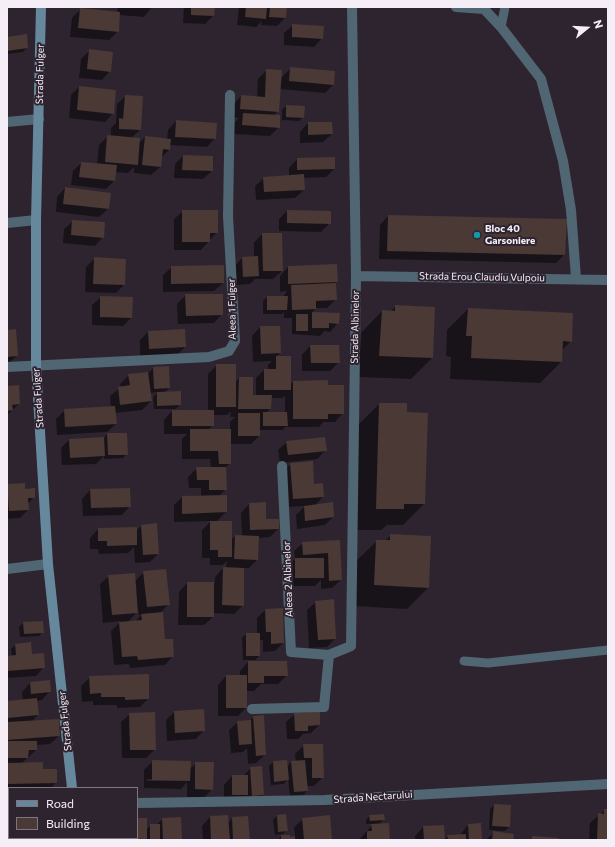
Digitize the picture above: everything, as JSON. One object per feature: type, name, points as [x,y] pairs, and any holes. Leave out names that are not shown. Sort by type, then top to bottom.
[{"type":"street","name":"Strada Fulger","points":[[41,7],[36,220],[36,365],[48,564],[72,787]]},
{"type":"street","name":"Strada Albinelor","points":[[329,655],[351,646],[356,276],[352,7]]},
{"type":"street","points":[[456,7],[484,9],[501,27],[541,80],[563,161],[571,210],[576,278]]},
{"type":"street","name":"Aleea 1 Fulger","points":[[7,367],[209,357],[229,351],[235,341],[228,216],[230,95]]},
{"type":"street","points":[[7,122],[39,120]]},
{"type":"street","points":[[7,223],[36,220]]},
{"type":"street","name":"Strada Erou Claudiu Vulpoiu","points":[[356,276],[576,278],[608,280]]},
{"type":"street","name":"Aleea 2 Albinelor","points":[[282,466],[291,652],[329,655]]},
{"type":"street","points":[[7,569],[48,564]]},
{"type":"street","points":[[252,709],[324,707],[329,655]]},
{"type":"street","name":"Strada Nectarului","points":[[138,803],[325,800],[608,784]]},
{"type":"lane","points":[[501,27],[506,7]]},
{"type":"lane","points":[[464,661],[488,663],[608,650]]},
{"type":"building","points":[[191,7],[215,7],[214,16],[191,15]]},
{"type":"building","points":[[246,7],[267,7],[266,19],[245,17]]},
{"type":"building","points":[[270,7],[287,7],[286,18],[269,17]]},
{"type":"building","points":[[80,8],[120,12],[119,32],[78,28]]},
{"type":"building","points":[[292,24],[324,26],[323,39],[292,37]]},
{"type":"building","points":[[27,34],[28,48],[7,51],[7,37]]},
{"type":"building","points":[[89,49],[113,52],[111,72],[87,69]]},
{"type":"building","points":[[290,67],[335,71],[334,85],[289,81]]},
{"type":"building","points":[[266,69],[282,70],[279,112],[240,109],[241,95],[265,97]]},
{"type":"building","points":[[79,86],[116,90],[114,114],[77,110]]},
{"type":"building","points":[[125,95],[143,96],[141,130],[119,129],[119,118],[123,119]]},
{"type":"building","points":[[286,105],[305,106],[304,118],[286,117]]},
{"type":"building","points":[[243,113],[280,115],[280,128],[242,125]]},
{"type":"building","points":[[176,120],[217,123],[216,139],[175,137]]},
{"type":"building","points":[[308,122],[332,122],[333,134],[308,135]]},
{"type":"building","points":[[107,135],[140,138],[138,165],[105,162]]},
{"type":"building","points":[[145,136],[171,139],[170,150],[163,149],[161,167],[142,165]]},
{"type":"building","points":[[183,155],[213,156],[213,171],[182,170]]},
{"type":"building","points":[[335,157],[335,169],[297,170],[297,158]]},
{"type":"building","points":[[81,162],[117,165],[115,181],[79,177]]},
{"type":"building","points":[[304,174],[305,190],[264,192],[263,177]]},
{"type":"building","points":[[65,187],[111,193],[109,209],[63,204]]},
{"type":"building","points":[[182,210],[218,210],[218,233],[210,233],[210,242],[182,242]]},
{"type":"building","points":[[287,210],[331,211],[331,224],[287,223]]},
{"type":"building","name":"Bloc 40 Garsoniere","points":[[388,215],[567,219],[565,255],[387,251]]},
{"type":"building","points":[[72,220],[105,222],[104,238],[71,235]]},
{"type":"building","points":[[262,233],[282,233],[283,271],[263,271]]},
{"type":"building","points":[[258,256],[259,276],[243,277],[242,257]]},
{"type":"building","points":[[94,257],[126,259],[125,285],[93,284]]},
{"type":"building","points":[[337,264],[338,282],[288,284],[288,266]]},
{"type":"building","points":[[224,265],[224,283],[171,284],[171,266]]},
{"type":"building","points":[[336,283],[337,300],[316,301],[316,309],[292,310],[291,285]]},
{"type":"building","points":[[185,294],[223,294],[223,315],[186,316]]},
{"type":"building","points":[[100,296],[133,297],[132,318],[100,317]]},
{"type":"building","points":[[267,296],[288,296],[287,310],[267,310]]},
{"type":"building","points":[[395,305],[435,307],[433,358],[379,356],[382,310],[395,311]]},
{"type":"building","points":[[468,308],[573,313],[572,342],[563,341],[562,362],[471,358],[472,336],[466,336]]},
{"type":"building","points":[[312,312],[340,313],[339,324],[329,323],[329,328],[312,328]]},
{"type":"building","points":[[296,314],[308,314],[308,331],[296,331]]},
{"type":"building","points":[[260,326],[280,326],[281,353],[261,354]]},
{"type":"building","points":[[16,329],[18,356],[7,357],[7,330]]},
{"type":"building","points":[[185,329],[186,347],[149,349],[148,331]]},
{"type":"building","points":[[310,345],[339,345],[340,363],[311,363]]},
{"type":"building","points":[[276,356],[291,356],[291,390],[264,390],[264,369],[276,369]]},
{"type":"building","points":[[216,364],[236,364],[236,407],[216,407]]},
{"type":"building","points":[[169,366],[170,388],[154,389],[153,367]]},
{"type":"building","points":[[148,372],[152,401],[120,405],[118,387],[130,385],[128,374]]},
{"type":"building","points":[[239,377],[253,377],[253,395],[272,395],[271,409],[238,409]]},
{"type":"building","points":[[328,380],[328,385],[344,385],[344,414],[328,414],[328,419],[293,419],[293,381]]},
{"type":"building","points":[[19,385],[20,404],[12,405],[13,410],[7,411],[7,386]]},
{"type":"building","points":[[181,391],[181,405],[157,406],[157,392]]},
{"type":"building","points":[[379,403],[407,403],[407,412],[428,413],[425,504],[404,504],[404,509],[376,509]]},
{"type":"building","points":[[115,406],[117,424],[65,427],[64,409]]},
{"type":"building","points":[[172,410],[214,410],[214,426],[172,426]]},
{"type":"building","points":[[263,412],[287,412],[288,426],[263,426]]},
{"type":"building","points":[[238,413],[260,413],[260,436],[238,436]]},
{"type":"building","points":[[190,429],[231,429],[231,464],[219,464],[218,451],[190,451]]},
{"type":"building","points":[[107,433],[127,433],[128,455],[108,455]]},
{"type":"building","points":[[104,437],[105,456],[70,458],[69,439]]},
{"type":"building","points":[[325,437],[327,451],[288,455],[286,441]]},
{"type":"building","points":[[313,461],[314,484],[323,483],[324,497],[293,499],[290,463]]},
{"type":"building","points":[[196,467],[226,467],[227,490],[209,490],[209,480],[197,480]]},
{"type":"building","points":[[25,483],[25,489],[35,488],[35,498],[28,498],[29,510],[9,511],[7,484]]},
{"type":"building","points":[[130,488],[131,507],[91,508],[90,489]]},
{"type":"building","points":[[227,495],[227,512],[182,514],[182,496]]},
{"type":"building","points":[[266,502],[266,519],[279,519],[279,529],[250,530],[249,503]]},
{"type":"building","points":[[333,502],[334,517],[305,521],[304,506]]},
{"type":"building","points":[[210,521],[232,521],[232,557],[218,557],[218,550],[210,550]]},
{"type":"building","points":[[157,523],[159,554],[143,555],[141,525]]},
{"type":"building","points":[[137,527],[137,545],[107,546],[107,541],[98,541],[98,528]]},
{"type":"building","points":[[390,534],[431,536],[429,588],[374,585],[376,540],[390,540]]},
{"type":"building","points":[[235,535],[259,536],[258,560],[234,559]]},
{"type":"building","points":[[340,540],[342,580],[329,581],[328,553],[303,555],[302,542]]},
{"type":"building","points":[[295,558],[324,558],[324,578],[295,578]]},
{"type":"building","points":[[223,567],[244,568],[244,606],[222,605]]},
{"type":"building","points":[[166,569],[170,605],[147,607],[143,571]]},
{"type":"building","points":[[135,573],[138,613],[112,615],[108,575]]},
{"type":"building","points":[[187,582],[214,582],[214,617],[187,617]]},
{"type":"building","points":[[334,599],[336,639],[318,640],[315,601]]},
{"type":"building","points":[[283,608],[284,643],[271,644],[271,632],[266,632],[265,609]]},
{"type":"building","points":[[163,612],[165,639],[173,639],[174,657],[138,660],[137,656],[122,657],[119,622],[142,620],[141,614]]},
{"type":"building","points":[[43,621],[44,633],[24,634],[23,622]]},
{"type":"building","points":[[246,633],[260,633],[260,656],[246,656]]},
{"type":"building","points":[[31,642],[32,654],[44,653],[45,668],[7,671],[7,656],[16,655],[15,644]]},
{"type":"building","points":[[248,661],[287,661],[288,676],[264,676],[264,683],[248,683]]},
{"type":"building","points":[[149,674],[149,699],[125,700],[125,697],[101,697],[101,693],[90,694],[89,676]]},
{"type":"building","points":[[226,675],[247,675],[247,708],[226,708]]},
{"type":"building","points":[[50,680],[51,692],[31,694],[30,682]]},
{"type":"building","points":[[37,698],[39,715],[7,718],[7,701]]},
{"type":"building","points":[[204,709],[205,731],[175,733],[174,711]]},
{"type":"building","points":[[155,712],[156,750],[130,750],[129,713]]},
{"type":"building","points":[[320,712],[320,725],[308,726],[308,731],[295,731],[294,713]]},
{"type":"building","points":[[264,715],[266,755],[256,756],[253,716]]},
{"type":"building","points":[[59,719],[60,736],[7,740],[7,722]]},
{"type":"building","points":[[251,720],[252,744],[239,745],[237,721]]},
{"type":"building","points":[[7,741],[37,741],[37,750],[29,750],[28,758],[7,758]]},
{"type":"building","points":[[303,744],[323,744],[324,778],[312,778],[312,758],[304,758]]},
{"type":"building","points":[[152,760],[191,761],[190,781],[152,780]]},
{"type":"building","points":[[287,760],[289,780],[274,782],[273,761]]},
{"type":"building","points":[[305,760],[308,791],[294,792],[291,761]]},
{"type":"building","points":[[43,762],[43,769],[57,769],[57,783],[7,784],[7,763]]},
{"type":"building","points":[[195,762],[214,762],[213,790],[195,789]]},
{"type":"building","points":[[262,766],[264,795],[252,796],[250,767]]},
{"type":"building","points":[[232,775],[248,775],[248,795],[232,795]]},
{"type":"building","points":[[494,804],[511,805],[510,827],[492,826]]},
{"type":"building","points":[[604,809],[608,809],[608,840],[597,840],[598,813],[604,814]]},
{"type":"building","points":[[286,814],[288,831],[278,832],[277,815]]},
{"type":"building","points":[[384,814],[385,820],[370,821],[369,815]]},
{"type":"building","points":[[228,815],[230,840],[211,840],[210,816]]},
{"type":"building","points":[[330,815],[332,840],[304,840],[302,818]]},
{"type":"building","points":[[248,816],[250,840],[233,840],[232,817]]},
{"type":"building","points":[[181,817],[182,840],[163,840],[162,818]]},
{"type":"building","points":[[138,818],[147,818],[147,840],[128,840],[138,839]]},
{"type":"building","points":[[389,823],[390,840],[367,840],[367,831],[372,831],[371,824]]},
{"type":"building","points":[[481,823],[482,840],[469,840],[468,824]]},
{"type":"building","points":[[150,824],[160,824],[160,840],[150,840]]},
{"type":"building","points":[[444,825],[445,840],[424,840],[423,826]]},
{"type":"building","points":[[493,831],[514,834],[513,840],[492,840]]},
{"type":"building","points":[[466,834],[466,840],[448,840],[447,835]]},
{"type":"building","points":[[281,835],[290,835],[290,837],[295,836],[295,840],[281,840]]},
{"type":"building","points":[[532,836],[559,838],[558,840],[532,840]]},
{"type":"building","points":[[21,839],[43,839],[43,840]]},
{"type":"place","name":"Bloc 40 Garsoniere","points":[[477,235]]}]
